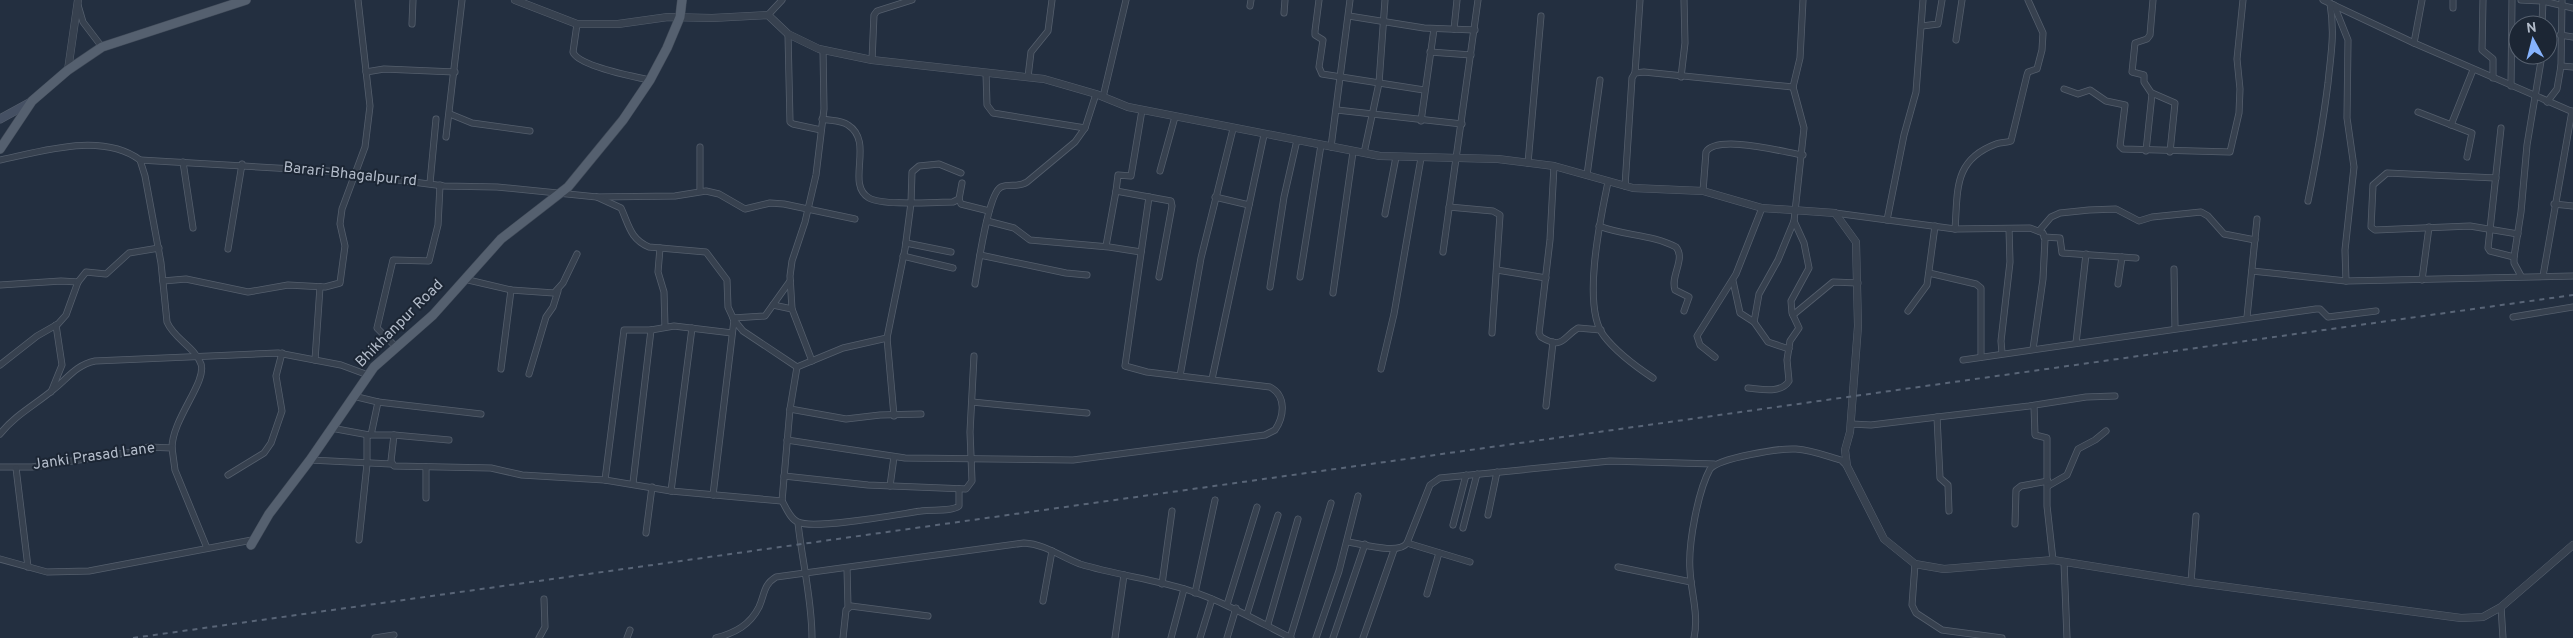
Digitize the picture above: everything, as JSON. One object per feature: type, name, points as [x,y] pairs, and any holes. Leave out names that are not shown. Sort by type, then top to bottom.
[{"type":"main road","points":[[0,119],[32,101],[68,70],[102,47],[246,0]]},
{"type":"main road","name":"Bhikhanpur Road","points":[[252,542],[269,514],[310,460],[374,367],[433,315],[501,239],[560,194],[623,120],[650,80],[680,16],[682,0]]},
{"type":"main road","points":[[0,149],[32,101]]},
{"type":"street","points":[[163,281],[186,278],[248,292],[288,285],[320,287],[335,285],[342,278],[345,246],[340,219],[354,174],[363,154],[369,129],[370,106],[358,0]]},
{"type":"street","points":[[412,24],[413,0]]},
{"type":"street","points":[[446,137],[462,0]]},
{"type":"street","points":[[514,0],[577,24],[618,24],[680,16],[712,18],[771,12],[782,0]]},
{"type":"street","points":[[773,0],[771,12],[788,34],[821,50],[872,60],[1028,77],[1099,96],[1128,107],[1353,152],[1396,157],[1454,160],[1498,159],[1554,166],[1624,186],[1703,191],[1762,208],[1795,215],[1835,213],[1955,229],[2030,228],[2039,231],[2044,237],[2043,279],[2033,349]]},
{"type":"street","points":[[872,60],[874,16],[877,11],[912,0]]},
{"type":"street","points":[[1028,77],[1032,52],[1048,32],[1052,0]]},
{"type":"street","points":[[976,284],[989,211],[1000,187],[1019,186],[1028,182],[1075,142],[1085,128],[1099,96],[1126,0]]},
{"type":"street","points":[[1284,13],[1285,0]]},
{"type":"street","points":[[1320,0],[1315,31],[1316,35],[1321,37],[1323,42],[1319,70],[1322,74],[1424,90]]},
{"type":"street","points":[[1332,147],[1350,0]]},
{"type":"street","points":[[1364,153],[1374,116],[1380,83],[1382,23],[1385,0]]},
{"type":"street","points":[[1454,29],[1457,0]]},
{"type":"street","points":[[1443,252],[1454,160],[1462,124],[1478,0]]},
{"type":"street","points":[[1624,186],[1640,0]]},
{"type":"street","points":[[1681,77],[1685,43],[1684,0]]},
{"type":"street","points":[[1754,322],[1759,294],[1778,260],[1795,215],[1803,155],[1804,128],[1792,87],[1800,58],[1803,0]]},
{"type":"street","points":[[1887,220],[1905,128],[1916,92],[1924,0]]},
{"type":"street","points":[[1922,26],[1938,24],[1942,0]]},
{"type":"street","points":[[1956,40],[1962,0]]},
{"type":"street","points":[[1955,229],[1958,189],[1964,166],[1988,148],[2011,141],[2027,75],[2037,69],[2044,33],[2028,0]]},
{"type":"street","points":[[2153,0],[2150,35],[2148,39],[2135,43],[2132,72],[2143,74],[2145,83],[2152,93],[2175,103],[2170,152]]},
{"type":"street","points":[[2064,89],[2078,94],[2090,90],[2106,101],[2124,104],[2121,148],[2146,151],[2227,154],[2232,151],[2239,113],[2240,89],[2236,59],[2243,0]]},
{"type":"street","points":[[2323,0],[2474,70],[2572,111],[2554,204],[2543,276]]},
{"type":"street","points":[[2414,43],[2422,0]]},
{"type":"street","points":[[2453,0],[2453,8]]},
{"type":"street","points":[[2483,0],[2482,50],[2493,58],[2493,78]]},
{"type":"street","points":[[2511,86],[2512,0]]},
{"type":"street","points":[[2521,0],[2561,3],[2573,8]]},
{"type":"street","points":[[78,1],[84,22],[102,47]]},
{"type":"street","points":[[68,70],[78,1]]},
{"type":"street","points":[[2542,15],[2543,1]]},
{"type":"street","points":[[2547,102],[2557,88],[2561,66],[2561,3]]},
{"type":"street","points":[[2308,201],[2324,125],[2334,30],[2332,4]]},
{"type":"street","points":[[2332,4],[2348,40],[2347,118],[2354,167],[2345,250],[2346,281]]},
{"type":"street","points":[[1349,16],[1382,23],[1434,29],[1475,30]]},
{"type":"street","points":[[1528,163],[1541,16]]},
{"type":"street","points":[[577,24],[573,52],[579,59],[606,69],[650,80]]},
{"type":"street","points":[[1421,121],[1434,29]]},
{"type":"street","points":[[788,34],[790,122],[821,130]]},
{"type":"street","points":[[2560,35],[2573,37]]},
{"type":"street","points":[[812,361],[792,309],[790,280],[794,250],[805,222],[816,175],[822,120],[821,50]]},
{"type":"street","points":[[1430,52],[1471,55]]},
{"type":"street","points":[[2521,276],[2514,263],[2514,257],[2527,145],[2540,65]]},
{"type":"street","points":[[2561,66],[2573,67]]},
{"type":"street","points":[[366,72],[384,69],[455,72]]},
{"type":"street","points":[[2452,125],[2474,70]]},
{"type":"street","points":[[1635,73],[1644,72],[1792,87]]},
{"type":"street","points":[[986,73],[987,105],[993,113],[1085,128]]},
{"type":"street","points":[[1587,175],[1600,80]]},
{"type":"street","points":[[2146,151],[2152,93]]},
{"type":"street","points":[[1106,246],[1118,175],[1131,176],[1142,110]]},
{"type":"street","points":[[1337,110],[1374,116],[1462,124]]},
{"type":"street","points":[[2418,112],[2472,134],[2466,157]]},
{"type":"street","points":[[450,114],[472,123],[530,131]]},
{"type":"street","points":[[1160,171],[1175,117]]},
{"type":"street","points":[[430,184],[436,119]]},
{"type":"street","points":[[822,120],[847,124],[856,133],[861,151],[859,184],[863,194],[876,201],[953,202],[959,199]]},
{"type":"street","points":[[2501,128],[2489,250],[2514,257]]},
{"type":"street","points":[[1180,376],[1201,258],[1233,129]]},
{"type":"street","points":[[1212,380],[1264,135]]},
{"type":"street","points":[[1270,287],[1284,197],[1297,140]]},
{"type":"street","points":[[1703,191],[1706,152],[1714,146],[1732,144],[1803,155]]},
{"type":"street","points":[[1300,277],[1320,145]]},
{"type":"street","points":[[0,160],[50,150],[99,147],[119,148],[140,160],[146,176],[159,248],[166,315],[170,328],[198,357],[202,369],[200,379],[178,420],[172,448]]},
{"type":"street","points":[[700,147],[700,191]]},
{"type":"street","points":[[1333,293],[1353,152]]},
{"type":"street","points":[[1385,214],[1396,157]]},
{"type":"street","points":[[1381,370],[1394,314],[1421,158]]},
{"type":"street","name":"Barari-Bhagalpur rd","points":[[140,160],[242,164],[354,174],[440,185],[497,187],[597,197]]},
{"type":"street","points":[[183,162],[193,228]]},
{"type":"street","points":[[228,249],[242,164]]},
{"type":"street","points":[[894,416],[887,338],[906,243],[911,202],[912,172],[915,167],[943,165],[962,173]]},
{"type":"street","points":[[1554,166],[1546,278],[1539,333],[1541,337],[1553,342],[1566,341],[1578,328],[1601,330]]},
{"type":"street","points":[[2496,178],[2389,173],[2374,182],[2370,216],[2372,229],[2470,226],[2518,234]]},
{"type":"street","points":[[1608,182],[1599,226],[1594,301],[1601,330],[1625,357],[1653,378]]},
{"type":"street","points":[[962,183],[959,199],[963,206],[989,211]]},
{"type":"street","points":[[396,347],[376,328],[393,260],[428,261],[438,225],[440,185]]},
{"type":"street","points":[[597,197],[675,196],[700,191],[719,194],[745,209],[774,203],[855,218]]},
{"type":"street","points":[[1116,191],[1167,200],[1172,203],[1159,277]]},
{"type":"street","points":[[597,197],[621,208],[627,226],[641,244],[660,248],[700,250],[711,257],[727,280],[727,300],[733,319],[713,495]]},
{"type":"street","points":[[787,440],[894,456],[1073,460],[1265,435],[1275,430],[1283,410],[1275,390],[1236,382],[1128,368],[1124,364],[1149,197]]},
{"type":"street","points":[[1215,197],[1249,205]]},
{"type":"street","points":[[2554,204],[2573,206]]},
{"type":"street","points":[[1449,207],[1493,211],[1500,215],[1492,333]]},
{"type":"street","points":[[1715,357],[1700,345],[1697,336],[1733,280],[1762,208]]},
{"type":"street","points":[[2039,231],[2051,218],[2066,212],[2116,210],[2139,221],[2152,217],[2201,212],[2208,216],[2224,234],[2255,240]]},
{"type":"street","points":[[1835,213],[1856,242],[1858,283],[1858,326],[1851,424],[1845,450],[1847,466]]},
{"type":"street","points":[[1748,388],[1775,389],[1788,384],[1790,377],[1788,349],[1790,341],[1799,328],[1793,315],[1792,295],[1809,268],[1804,243],[1795,215]]},
{"type":"street","points":[[2248,317],[2257,219]]},
{"type":"street","points":[[987,221],[1014,228],[1030,240],[1106,246],[1141,252]]},
{"type":"street","points":[[1599,226],[1623,234],[1655,239],[1676,247],[1679,258],[1674,285],[1675,290],[1689,297],[1684,311]]},
{"type":"street","points":[[1908,312],[1927,285],[1935,226]]},
{"type":"street","points":[[2422,280],[2429,227]]},
{"type":"street","points":[[2002,353],[2001,341],[2010,262],[2009,229]]},
{"type":"street","points":[[2044,237],[2060,238],[2062,254],[2136,258]]},
{"type":"street","points":[[906,243],[951,252]]},
{"type":"street","points":[[0,365],[37,336],[56,325],[66,315],[78,282],[86,272],[109,273],[129,254],[159,248]]},
{"type":"street","points":[[660,248],[658,272],[664,292],[665,327]]},
{"type":"street","points":[[529,374],[546,317],[553,307],[558,291],[576,254]]},
{"type":"street","points":[[2076,343],[2086,254]]},
{"type":"street","points":[[980,255],[1066,273],[1086,275]]},
{"type":"street","points":[[904,256],[953,268]]},
{"type":"street","points":[[2118,284],[2122,257]]},
{"type":"street","points":[[2174,269],[2175,328]]},
{"type":"street","points":[[1497,270],[1546,278]]},
{"type":"street","points":[[2252,271],[2346,281],[2573,276]]},
{"type":"street","points":[[1929,273],[1976,284],[1981,288],[1981,357]]},
{"type":"street","points":[[464,279],[511,290],[550,294],[558,291]]},
{"type":"street","points":[[733,319],[765,316],[790,280]]},
{"type":"street","points":[[1733,280],[1738,310],[1743,317],[1754,322],[1768,342],[1788,349]]},
{"type":"street","points":[[0,285],[60,281],[78,282]]},
{"type":"street","points":[[1793,315],[1833,282],[1858,283]]},
{"type":"street","points":[[315,360],[320,287]]},
{"type":"street","points":[[501,369],[511,290]]},
{"type":"street","points":[[773,305],[792,309]]},
{"type":"street","points":[[2513,317],[2573,307]]},
{"type":"street","points":[[1963,360],[2248,317],[2316,309],[2320,309],[2328,317],[2376,311]]},
{"type":"street","points":[[733,319],[743,331],[797,367]]},
{"type":"street","points":[[51,392],[62,365],[56,325]]},
{"type":"street","points":[[604,480],[624,331],[630,328],[651,330],[665,327],[692,328],[732,334]]},
{"type":"street","points":[[671,491],[692,328]]},
{"type":"street","points":[[633,483],[651,330]]},
{"type":"street","points":[[797,367],[843,348],[887,338]]},
{"type":"street","points":[[1546,406],[1553,342]]},
{"type":"street","points":[[228,475],[264,453],[271,443],[282,412],[276,376],[282,353]]},
{"type":"street","points":[[0,434],[9,423],[51,392],[75,369],[89,362],[184,356],[282,353],[341,366],[368,375]]},
{"type":"street","points":[[784,476],[890,486],[959,489],[971,485],[974,356]]},
{"type":"street","points":[[797,367],[790,409],[782,500],[798,523],[803,572],[812,608],[812,638]]},
{"type":"street","points":[[353,396],[378,402],[481,414]]},
{"type":"street","points":[[1851,424],[1871,425],[2034,406],[2086,397],[2115,396]]},
{"type":"street","points":[[359,540],[369,435],[378,402]]},
{"type":"street","points":[[972,402],[1087,413]]},
{"type":"street","points":[[2034,406],[2035,434],[2047,438],[2048,506],[2053,560]]},
{"type":"street","points":[[790,409],[842,419],[921,414]]},
{"type":"street","points":[[1937,417],[1940,478],[1948,485],[1949,511]]},
{"type":"street","points":[[331,428],[369,435],[394,435],[449,440]]},
{"type":"street","points":[[2015,524],[2016,490],[2021,486],[2052,482],[2067,475],[2078,449],[2106,431]]},
{"type":"street","points":[[391,464],[394,435]]},
{"type":"street","name":"Janki Prasad Lane","points":[[0,467],[16,468],[132,452],[148,447],[172,448],[175,470],[207,548]]},
{"type":"street","points":[[1348,542],[1394,550],[1402,548],[1407,543],[1430,485],[1440,478],[1610,461],[1714,464],[1790,448],[1841,460],[1847,466],[1884,539],[1915,564],[1944,569],[2053,560],[2191,582],[2461,618],[2483,617],[2501,607],[2573,544]]},
{"type":"street","points":[[890,486],[894,456]]},
{"type":"street","points":[[310,460],[426,467],[477,467],[522,476],[604,480],[633,483],[671,491],[782,500]]},
{"type":"street","points":[[1694,638],[1696,613],[1691,582],[1690,557],[1693,531],[1707,474],[1714,464]]},
{"type":"street","points":[[426,467],[426,498]]},
{"type":"street","points":[[16,468],[28,568]]},
{"type":"street","points":[[1488,515],[1497,472]]},
{"type":"street","points":[[1463,528],[1477,474]]},
{"type":"street","points":[[1453,525],[1466,475]]},
{"type":"street","points":[[646,533],[652,487]]},
{"type":"street","points":[[798,523],[860,521],[933,509],[956,508],[959,506],[959,489]]},
{"type":"street","points":[[1316,638],[1348,542],[1358,496]]},
{"type":"street","points":[[1195,593],[1215,500]]},
{"type":"street","points":[[716,638],[737,635],[759,606],[766,584],[776,577],[1035,543],[1079,563],[1184,589],[1212,599],[1236,608],[1268,624],[1290,638],[1332,503]]},
{"type":"street","points":[[1227,605],[1257,507]]},
{"type":"street","points":[[1162,584],[1172,511]]},
{"type":"street","points":[[1247,614],[1278,515]]},
{"type":"street","points":[[2191,582],[2196,516]]},
{"type":"street","points":[[1268,624],[1298,519]]},
{"type":"street","points":[[0,559],[46,572],[89,571],[207,548],[252,542]]},
{"type":"street","points":[[1407,543],[1470,562]]},
{"type":"street","points":[[1333,638],[1366,544]]},
{"type":"street","points":[[1363,638],[1394,550]]},
{"type":"street","points":[[1043,601],[1052,551]]},
{"type":"street","points":[[1427,594],[1439,553]]},
{"type":"street","points":[[2064,562],[2067,584],[2067,638]]},
{"type":"street","points":[[1915,564],[1912,605],[1916,613],[1947,631],[2002,638]]},
{"type":"street","points":[[843,638],[848,607],[847,568]]},
{"type":"street","points":[[1618,568],[1691,582]]},
{"type":"street","points":[[1115,638],[1124,575]]},
{"type":"street","points":[[1171,638],[1184,589]]},
{"type":"street","points":[[1200,638],[1212,599]]},
{"type":"street","points":[[539,638],[545,627],[544,600]]},
{"type":"street","points":[[848,607],[856,606],[928,616]]},
{"type":"street","points":[[2501,607],[2503,638]]},
{"type":"street","points":[[1227,638],[1236,608]]},
{"type":"street","points":[[627,638],[630,630]]},
{"type":"street","points":[[375,638],[394,636]]},
{"type":"railway","points":[[133,638],[2573,295]]}]
